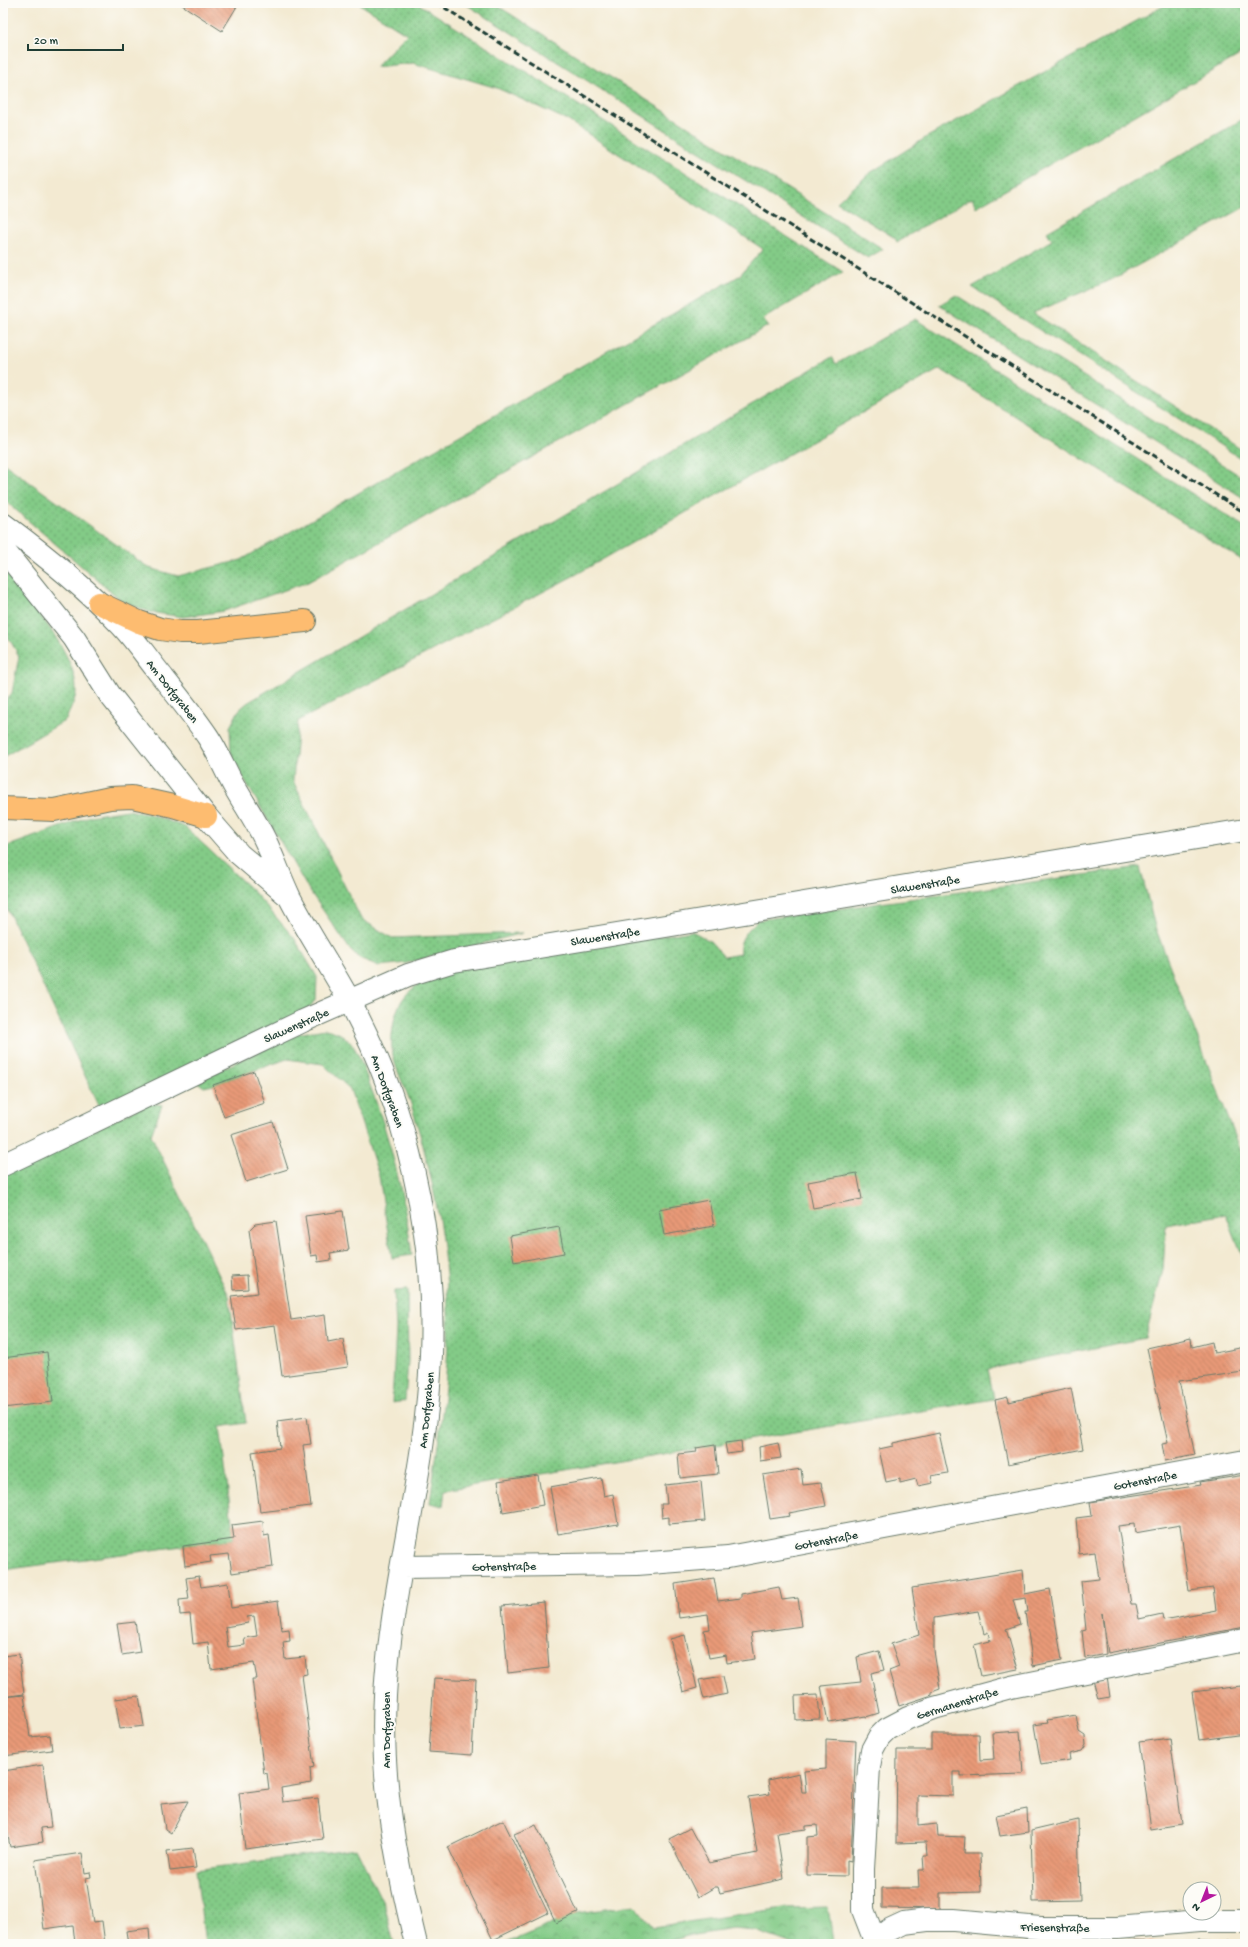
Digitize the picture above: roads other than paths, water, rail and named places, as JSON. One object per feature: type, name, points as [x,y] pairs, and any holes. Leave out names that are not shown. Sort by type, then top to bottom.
[{"type":"main road","points":[[99,603],[139,622],[160,629],[180,632],[198,632],[305,621]]},
{"type":"main road","points":[[3,808],[54,810],[110,798],[132,797],[173,806],[206,816]]},
{"type":"street","name":"Am Dorfgraben","points":[[3,524],[45,554],[125,629],[210,739],[233,784],[263,836],[290,898],[350,1001],[392,1096],[402,1130],[421,1206],[430,1278],[432,1352],[426,1425],[392,1623],[384,1699],[385,1764],[392,1836],[416,1944]]},
{"type":"street","name":"Am Dorfgraben","points":[[3,548],[74,638],[110,695],[206,816],[239,854],[290,898]]},
{"type":"street","name":"Slawenstraße","points":[[3,1165],[303,1021],[408,975],[454,961],[1245,830]]},
{"type":"street","name":"Gotenstraße","points":[[402,1567],[637,1564],[728,1557],[1245,1461]]},
{"type":"street","name":"Germanenstraße","points":[[874,1943],[862,1910],[863,1869],[870,1761],[872,1750],[879,1737],[887,1729],[908,1718],[934,1708],[1011,1687],[1245,1640]]},
{"type":"street","name":"Friesenstraße","points":[[874,1943],[889,1930],[904,1923],[927,1920],[954,1920],[1040,1928],[1118,1928],[1200,1921],[1245,1921]]},
{"type":"railway","points":[[437,3],[1245,513]]}]
